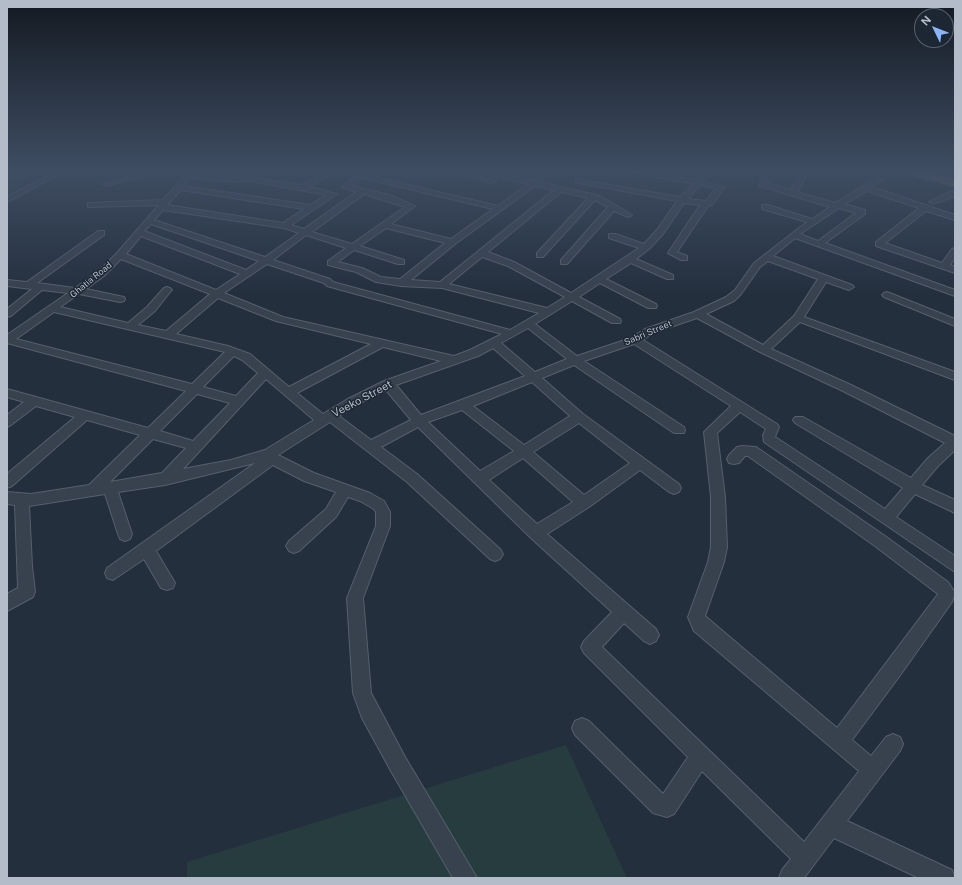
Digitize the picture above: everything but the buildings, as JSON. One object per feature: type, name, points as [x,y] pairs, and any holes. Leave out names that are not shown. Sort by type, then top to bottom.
[{"type":"street","name":"Ghatia Road","points":[[7,340],[54,309],[102,274],[157,212]]},
{"type":"street","points":[[209,212],[305,231],[401,262]]},
{"type":"street","points":[[285,226],[306,212]]},
{"type":"street","points":[[168,334],[216,294],[247,274],[332,212]]},
{"type":"street","points":[[402,212],[331,263],[359,270],[379,280],[401,283],[442,285],[487,295],[548,312]]},
{"type":"street","points":[[401,283],[492,212]]},
{"type":"street","points":[[442,285],[531,212]]},
{"type":"street","points":[[540,255],[580,212]]},
{"type":"street","points":[[564,262],[608,212]]},
{"type":"street","points":[[623,212],[628,215]]},
{"type":"street","name":"Veeko Street","points":[[14,499],[31,500],[165,479],[270,456],[350,403],[388,384],[454,360],[494,343],[548,312],[646,247],[660,232],[674,212]]},
{"type":"street","points":[[684,258],[672,253],[699,212]]},
{"type":"street","points":[[782,212],[814,222]]},
{"type":"street","name":"Sabri Street","points":[[372,446],[419,421],[464,405],[575,360],[635,340],[649,331],[698,314],[730,299],[738,292],[758,265],[767,257],[794,235],[829,212]]},
{"type":"street","points":[[819,244],[862,212]]},
{"type":"street","points":[[919,212],[879,244],[955,270]]},
{"type":"street","points":[[937,212],[955,218]]},
{"type":"street","points":[[150,221],[327,280],[330,284],[510,333]]},
{"type":"street","points":[[384,225],[452,242]]},
{"type":"street","points":[[139,232],[247,274]]},
{"type":"street","points":[[29,285],[101,233]]},
{"type":"street","points":[[794,235],[913,280],[955,293]]},
{"type":"street","points":[[612,236],[646,247]]},
{"type":"street","points":[[944,267],[955,251]]},
{"type":"street","points":[[481,253],[511,264],[573,296],[616,321]]},
{"type":"street","points":[[120,255],[280,319],[454,360]]},
{"type":"street","points":[[767,257],[849,287]]},
{"type":"street","points":[[630,259],[670,277]]},
{"type":"street","points":[[764,350],[798,318],[824,278]]},
{"type":"street","points":[[599,279],[652,306]]},
{"type":"street","points":[[7,283],[79,291],[120,299]]},
{"type":"street","points":[[7,314],[40,286]]},
{"type":"street","points":[[131,326],[151,309],[167,290]]},
{"type":"street","points":[[887,295],[955,322]]},
{"type":"street","points":[[54,309],[168,334],[246,357],[288,392],[327,419],[372,446],[412,478],[495,554]]},
{"type":"street","points":[[698,314],[764,350],[847,388],[955,442],[933,462],[914,486],[880,541]]},
{"type":"street","points":[[798,318],[955,376]]},
{"type":"street","points":[[528,323],[575,360],[679,430]]},
{"type":"street","points":[[7,340],[240,401]]},
{"type":"street","points":[[635,340],[773,427],[769,434],[769,438],[955,565]]},
{"type":"street","points":[[288,392],[381,342]]},
{"type":"street","points":[[494,343],[531,377],[579,417],[674,488]]},
{"type":"street","points":[[93,490],[232,352]]},
{"type":"street","points":[[165,479],[266,373]]},
{"type":"street","points":[[388,384],[419,421],[479,479],[536,533],[650,635]]},
{"type":"street","points":[[7,393],[196,446]]},
{"type":"street","points":[[7,422],[34,401]]},
{"type":"street","points":[[464,405],[523,451],[584,503]]},
{"type":"street","points":[[739,406],[710,432],[718,497],[719,547],[716,562],[696,617],[700,625],[873,770]]},
{"type":"street","points":[[7,482],[85,415]]},
{"type":"street","points":[[479,479],[579,417]]},
{"type":"street","points":[[799,420],[914,486],[955,507]]},
{"type":"street","points":[[734,459],[742,451],[751,451],[880,541],[942,587],[947,593],[946,597],[895,668],[839,741]]},
{"type":"street","points":[[113,573],[270,456],[309,477],[365,497],[379,505],[383,512],[384,520],[355,598],[362,693],[369,711],[394,757],[466,878]]},
{"type":"street","points":[[536,533],[584,503],[640,463]]},
{"type":"street","points":[[110,488],[126,534]]},
{"type":"street","points":[[294,546],[332,513],[345,490]]},
{"type":"street","points":[[7,604],[27,592],[14,499]]},
{"type":"street","points":[[146,549],[167,583]]},
{"type":"street","points":[[624,612],[590,647],[804,857]]},
{"type":"street","points":[[582,728],[660,806],[668,807],[701,755]]},
{"type":"street","points":[[790,878],[804,857],[832,825],[893,744]]},
{"type":"street","points":[[832,825],[944,878]]},
{"type":"green space","points":[[566,745],[627,878],[187,878],[187,862]]}]
